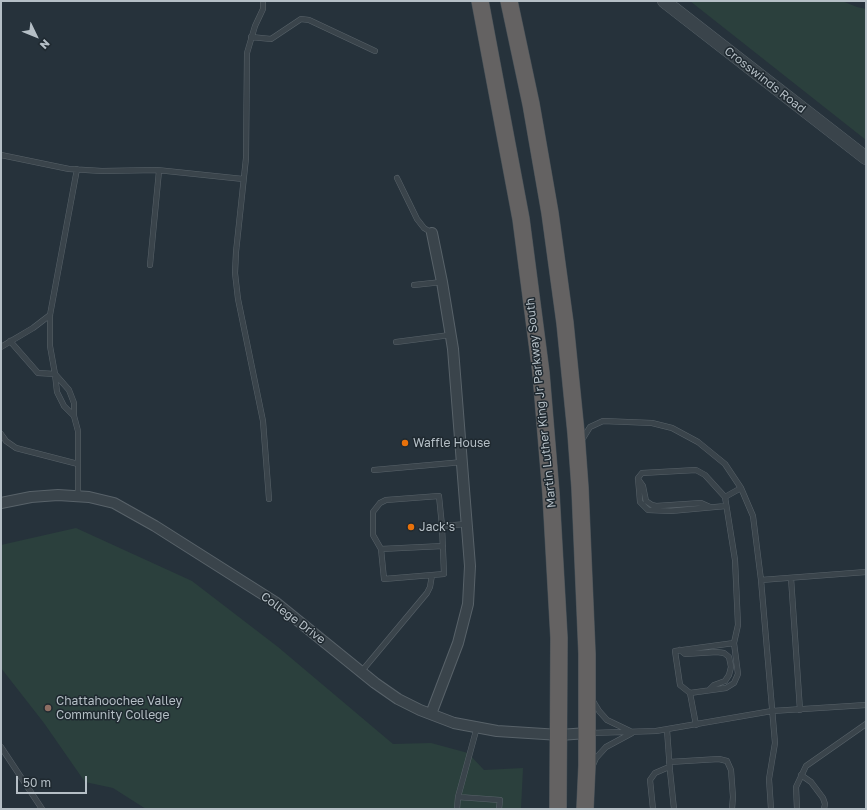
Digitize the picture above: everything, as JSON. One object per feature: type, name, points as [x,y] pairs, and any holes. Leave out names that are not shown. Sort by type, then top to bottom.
[{"type":"highway","name":"Martin Luther King Jr Parkway South","points":[[480,1],[521,219],[541,373],[551,494],[559,638],[560,735],[558,809]]},
{"type":"highway","points":[[509,1],[527,80],[550,213],[565,323],[578,453],[585,599],[587,690],[585,809]]},
{"type":"street","name":"Crosswinds Road","points":[[664,1],[866,158]]},
{"type":"street","points":[[431,714],[458,643],[468,604],[470,566],[463,462],[450,335],[442,282],[432,232]]},
{"type":"street","name":"College Drive","points":[[1,503],[30,497],[58,495],[78,496],[114,503],[155,526],[276,602],[361,672],[398,699],[454,723],[497,731],[560,735],[587,733]]},
{"type":"lane","points":[[263,1],[263,9],[251,37],[247,52],[246,158],[235,273],[238,299],[263,420],[269,499]]},
{"type":"lane","points":[[251,37],[271,39],[301,19],[310,20],[375,51]]},
{"type":"lane","points":[[1,155],[77,170],[159,171],[243,179]]},
{"type":"lane","points":[[74,416],[64,406],[57,392],[56,374],[50,346],[50,315],[77,170]]},
{"type":"lane","points":[[150,265],[159,171]]},
{"type":"lane","points":[[397,178],[417,219],[432,232]]},
{"type":"lane","points":[[414,285],[442,282]]},
{"type":"lane","points":[[1,347],[33,328],[50,315]]},
{"type":"lane","points":[[396,342],[450,335]]},
{"type":"lane","points":[[10,341],[38,373],[56,374],[69,390],[74,403],[74,416],[78,432],[78,496]]},
{"type":"lane","points":[[578,453],[583,437],[590,427],[603,420],[652,423],[672,428],[698,442],[725,464],[741,488],[753,516],[761,580],[775,743],[769,779],[771,809]]},
{"type":"lane","points":[[1,434],[6,441],[16,448],[78,464]]},
{"type":"lane","points":[[374,470],[463,462]]},
{"type":"lane","points":[[690,694],[726,688],[734,683],[738,674],[734,643],[738,625],[735,560],[725,497],[705,475],[696,470],[642,473],[638,478],[643,486],[646,501],[652,505],[701,503],[712,508],[726,506]]},
{"type":"lane","points":[[725,497],[741,488]]},
{"type":"lane","points":[[438,496],[442,526],[444,574],[384,579],[381,549],[373,536],[372,515],[377,506],[383,502],[438,496]]},
{"type":"lane","points":[[442,526],[467,524]]},
{"type":"lane","points":[[381,549],[443,546]]},
{"type":"lane","points":[[761,580],[866,572]]},
{"type":"lane","points":[[361,672],[427,593],[430,588],[432,575]]},
{"type":"lane","points":[[791,578],[800,710]]},
{"type":"lane","points":[[696,725],[690,694],[680,685],[675,651],[734,643]]},
{"type":"lane","points":[[680,650],[685,654],[717,652],[724,653],[729,657],[731,667],[729,675],[725,681],[714,685],[708,691]]},
{"type":"lane","points":[[587,690],[599,711],[607,720],[633,732]]},
{"type":"lane","points":[[587,733],[667,730],[772,710],[800,710],[866,705]]},
{"type":"lane","points":[[797,809],[796,787],[806,766],[866,724]]},
{"type":"lane","points":[[458,809],[458,798],[477,727]]},
{"type":"lane","points":[[667,730],[670,790],[671,801],[674,809]]},
{"type":"lane","points":[[586,783],[596,758],[606,747],[633,732]]},
{"type":"lane","points":[[1,748],[42,809]]},
{"type":"lane","points":[[653,809],[650,780],[655,773],[669,764],[719,759],[727,761],[731,770],[734,797],[732,809]]},
{"type":"lane","points":[[801,775],[811,782],[823,798],[824,809]]},
{"type":"lane","points":[[651,790],[658,790]]},
{"type":"lane","points":[[458,798],[500,800],[499,809]]},
{"type":"lane","points":[[652,800],[658,800]]},
{"type":"green space","points":[[690,1],[842,1],[866,9],[866,140]]},
{"type":"green space","points":[[76,528],[192,581],[278,647],[393,744],[431,743],[468,753],[484,770],[523,768],[521,809],[146,809],[113,788],[85,782],[44,723],[1,668],[1,545]]},
{"type":"place","name":"Waffle House","points":[[405,443]]},
{"type":"place","name":"Jack's","points":[[411,527]]},
{"type":"place","name":"Chattahoochee Valley Community College","points":[[48,708]]}]
